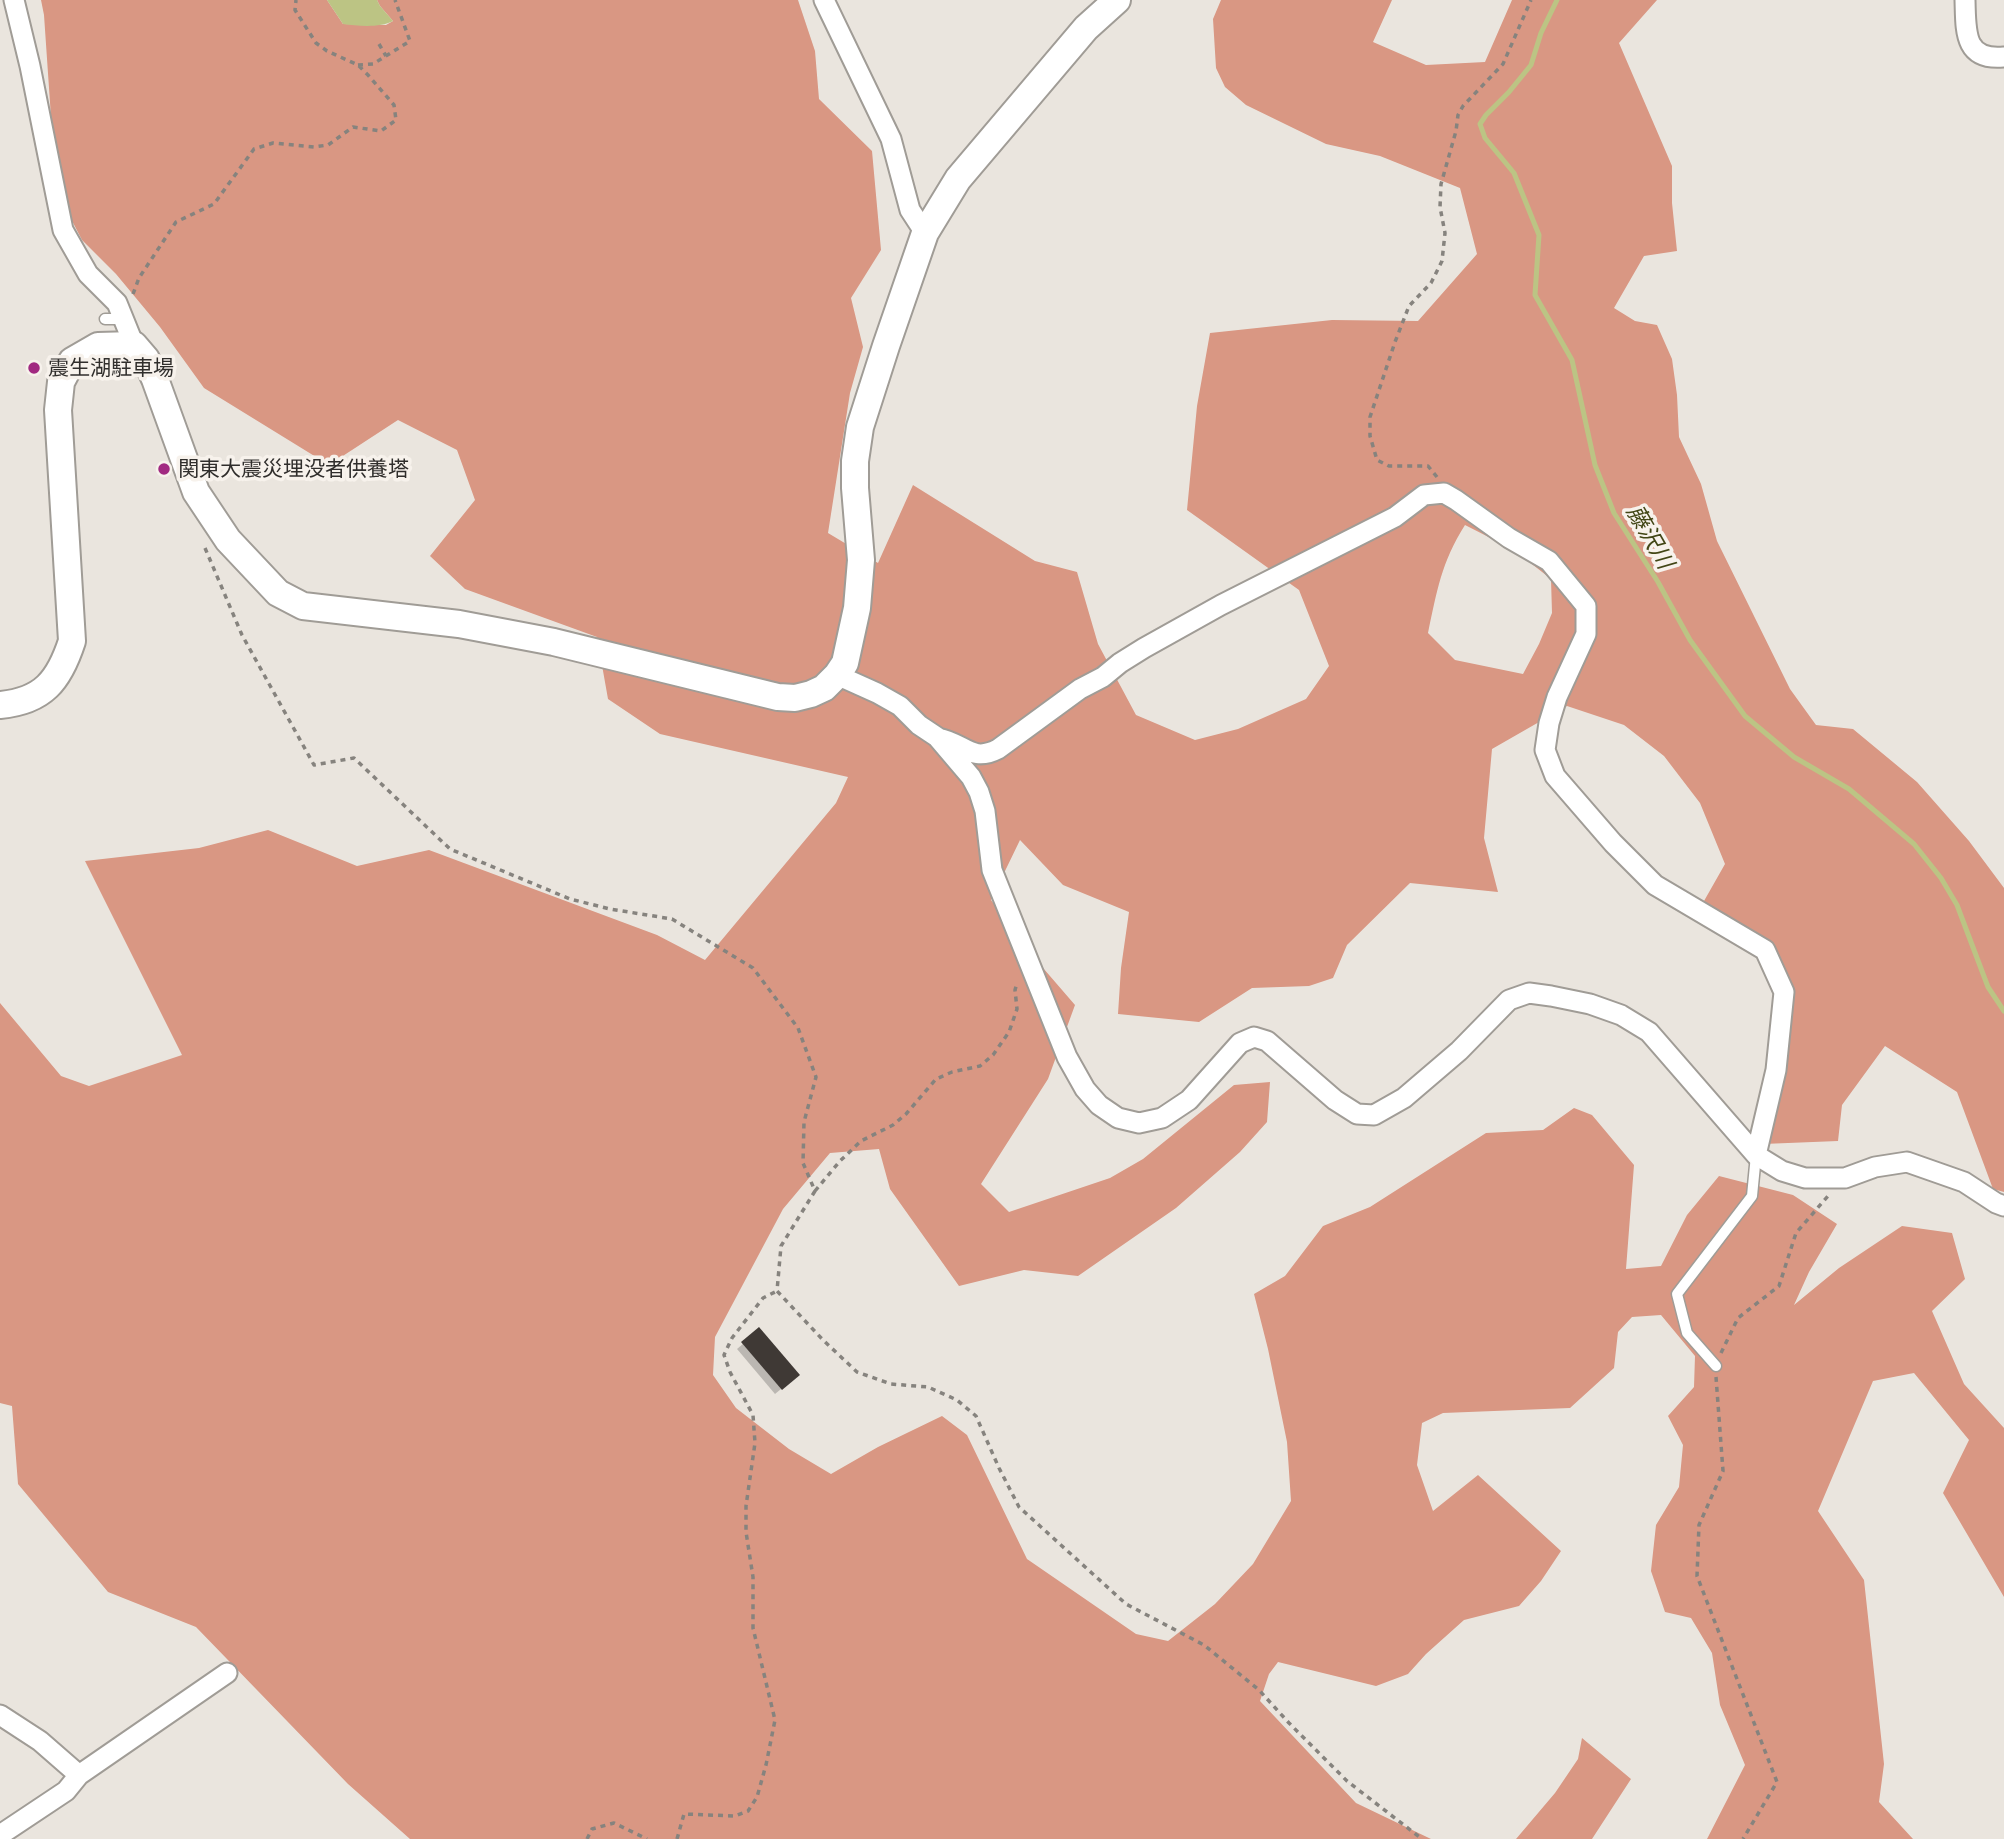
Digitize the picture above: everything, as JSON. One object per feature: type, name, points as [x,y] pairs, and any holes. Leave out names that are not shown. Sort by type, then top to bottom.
[{"type":"street","points":[[14,0],[63,230],[88,274],[146,359],[196,492],[228,540],[278,593],[303,606],[459,624],[554,642],[778,697],[795,698],[824,688],[845,663],[857,608],[861,560],[855,488],[855,461],[860,427],[925,233],[958,179],[1086,28],[1117,0]]},
{"type":"street","points":[[824,0],[891,139],[910,210],[925,233]]},
{"type":"street","points":[[1965,0],[1966,32],[1972,48],[1984,57],[2004,57]]},
{"type":"street","points":[[0,705],[18,703],[38,694],[53,681],[64,665],[72,641],[58,410],[61,382],[72,361],[98,346],[134,345]]},
{"type":"street","points":[[937,737],[952,740],[976,755],[987,755],[1080,688],[1103,677],[1144,648],[1221,605],[1395,517],[1424,495],[1444,494],[1456,500],[1509,538],[1549,561],[1586,606],[1586,635],[1557,697],[1549,723],[1545,750],[1555,776],[1613,843],[1655,885],[1765,950],[1784,992],[1776,1070],[1756,1155]]},
{"type":"street","points":[[837,675],[900,706],[919,725],[937,737],[971,778],[985,811],[992,870],[1067,1057],[1085,1089],[1099,1105],[1118,1118],[1139,1123],[1162,1118],[1189,1100],[1240,1043],[1254,1037],[1267,1041],[1335,1100],[1357,1114],[1374,1115],[1404,1098],[1459,1051],[1509,1000],[1529,993],[1590,1004],[1621,1016],[1649,1032],[1756,1155],[1782,1171],[1805,1178],[1844,1178],[1875,1167],[1907,1162],[1964,1182],[2004,1206]]},
{"type":"street","points":[[0,1835],[66,1791],[79,1774],[227,1673]]},
{"type":"street","points":[[0,1715],[40,1741],[79,1774]]},
{"type":"lane","points":[[1716,1366],[1687,1333],[1676,1294],[1752,1196],[1756,1155]]},
{"type":"path","points":[[115,314],[130,300],[139,278],[176,222],[214,204],[254,149],[273,143],[328,145],[353,127],[381,131],[396,120],[394,105],[358,65],[316,43],[295,9],[296,0]]},
{"type":"path","points":[[358,65],[373,64],[410,41],[395,0]]},
{"type":"path","points":[[1437,493],[1439,479],[1428,466],[1389,466],[1377,460],[1370,436],[1370,416],[1409,306],[1431,283],[1442,261],[1446,233],[1440,207],[1441,184],[1458,115],[1463,106],[1503,64],[1531,0]]},
{"type":"path","points":[[379,44],[386,56]]},
{"type":"path","points":[[203,543],[242,635],[314,765],[354,758],[450,849],[570,899],[610,909],[672,919],[753,968],[798,1028],[816,1077],[804,1122],[803,1163],[815,1191]]},
{"type":"path","points":[[1031,966],[1019,977],[1015,990],[1017,1009],[1009,1032],[993,1055],[980,1066],[952,1072],[936,1079],[893,1125],[861,1141],[815,1191],[781,1246],[777,1291],[857,1372],[891,1384],[928,1387],[957,1400],[976,1416],[1019,1507],[1126,1604],[1204,1645],[1259,1690],[1347,1781],[1422,1839]]},
{"type":"path","points":[[1743,1839],[1777,1782],[1697,1576],[1699,1525],[1723,1471],[1716,1366],[1738,1318],[1779,1286],[1796,1233],[1844,1178]]},
{"type":"path","points":[[677,1839],[684,1814],[735,1816],[748,1811],[757,1797],[775,1720],[753,1628],[753,1577],[746,1532],[746,1506],[755,1443],[753,1415],[730,1372],[724,1354],[732,1338],[763,1298],[777,1291]]},
{"type":"path","points":[[587,1839],[592,1829],[614,1823],[647,1839]]},
{"type":"shaded area","points":[[41,0],[327,0],[343,24],[386,25],[393,21],[377,0],[798,0],[815,51],[819,99],[872,151],[881,250],[851,298],[863,347],[850,393],[828,533],[878,563],[913,485],[1035,561],[1077,572],[1098,644],[1136,715],[1195,740],[1238,729],[1306,699],[1329,666],[1299,590],[1187,510],[1197,406],[1210,333],[1332,320],[1418,321],[1477,254],[1460,188],[1380,156],[1326,144],[1246,105],[1225,87],[1216,68],[1213,19],[1221,0],[1392,0],[1373,42],[1426,65],[1485,62],[1512,0],[1657,0],[1619,43],[1672,166],[1672,203],[1677,251],[1644,256],[1614,308],[1635,321],[1657,325],[1672,359],[1679,437],[1701,484],[1717,541],[1790,689],[1816,725],[1853,729],[1917,782],[1969,841],[2004,888],[2004,1192],[1993,1189],[1957,1092],[1885,1046],[1842,1105],[1838,1141],[1763,1144],[1786,1032],[1792,986],[1766,947],[1704,901],[1725,864],[1700,803],[1664,756],[1624,725],[1567,706],[1492,749],[1484,838],[1498,892],[1410,883],[1347,945],[1333,978],[1309,986],[1252,988],[1199,1022],[1118,1014],[1129,912],[1063,885],[1020,840],[991,900],[1037,961],[1075,1005],[1048,1079],[981,1184],[1009,1212],[1110,1178],[1143,1159],[1234,1085],[1270,1082],[1267,1122],[1240,1152],[1176,1208],[1078,1276],[1024,1270],[959,1286],[890,1189],[879,1149],[830,1153],[783,1209],[715,1337],[713,1375],[736,1408],[789,1449],[831,1474],[878,1447],[942,1416],[967,1435],[1027,1559],[1136,1634],[1168,1641],[1215,1604],[1253,1564],[1291,1501],[1287,1442],[1254,1294],[1285,1276],[1323,1226],[1370,1207],[1486,1133],[1543,1130],[1574,1108],[1592,1115],[1634,1165],[1626,1269],[1661,1266],[1687,1215],[1719,1176],[1793,1195],[1837,1224],[1809,1272],[1794,1305],[1839,1268],[1902,1226],[1952,1233],[1965,1279],[1932,1311],[1964,1384],[2004,1428],[2004,1597],[1943,1493],[1969,1440],[1914,1373],[1873,1381],[1818,1511],[1864,1580],[1884,1764],[1879,1802],[1913,1839],[1707,1839],[1745,1765],[1720,1705],[1712,1653],[1691,1618],[1665,1612],[1651,1571],[1656,1525],[1679,1487],[1683,1445],[1668,1416],[1694,1387],[1695,1356],[1661,1315],[1632,1317],[1618,1332],[1614,1368],[1570,1408],[1443,1413],[1422,1423],[1417,1465],[1433,1511],[1478,1475],[1561,1551],[1541,1581],[1519,1606],[1464,1620],[1408,1674],[1376,1686],[1278,1662],[1269,1674],[1260,1701],[1356,1803],[1431,1839],[410,1839],[348,1784],[196,1627],[108,1592],[18,1484],[12,1406],[0,1403],[0,1003],[61,1076],[89,1086],[182,1055],[85,861],[199,848],[268,830],[357,866],[429,850],[657,935],[705,960],[836,803],[848,777],[660,734],[608,699],[597,637],[465,589],[430,556],[475,500],[457,450],[398,420],[329,465],[204,388],[160,327],[116,274],[82,240],[56,190]],"holes":[[[1465,525],[1514,550],[1551,579],[1552,613],[1523,674],[1455,660],[1428,633],[1450,552]]]},
{"type":"shaded area","points":[[327,0],[377,0],[393,21],[375,26],[343,24]]},
{"type":"shaded area","points":[[1582,1738],[1631,1779],[1592,1839],[1516,1839],[1555,1793],[1578,1759]]},
{"type":"building","points":[[759,1327],[800,1375],[782,1390],[741,1342]]},
{"type":"waterway","name":"藤沢川","points":[[1557,0],[1541,33],[1531,65],[1480,124],[1485,138],[1514,173],[1539,235],[1535,295],[1572,360],[1595,465],[1614,513],[1658,582],[1690,640],[1745,716],[1794,757],[1849,789],[1914,844],[1941,878],[1957,905],[1988,987],[2004,1011]]},
{"type":"place","name":"震生湖駐車場","points":[[34,368]]},
{"type":"place","name":"関東大震災埋没者供養塔","points":[[164,469]]}]
